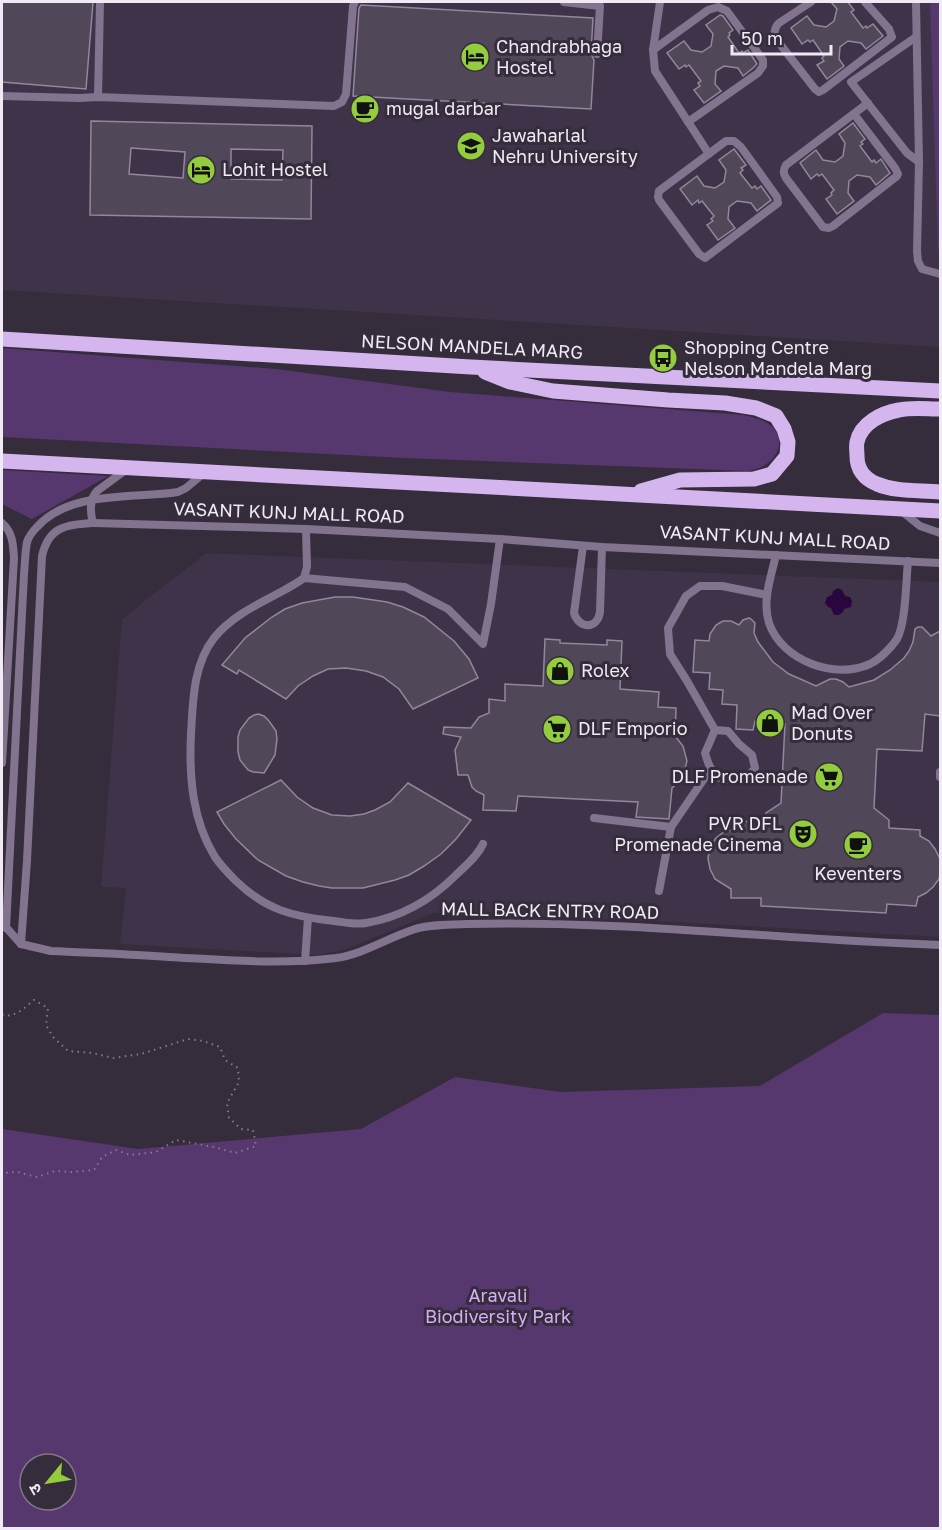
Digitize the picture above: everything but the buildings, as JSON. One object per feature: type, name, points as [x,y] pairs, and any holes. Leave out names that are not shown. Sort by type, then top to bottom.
[{"type":"main road","name":"NELSON MANDELA MARG","points":[[2,339],[471,367],[940,391]]},
{"type":"main road","points":[[471,367],[510,382],[553,391],[725,403],[756,408],[776,417],[784,429],[788,442],[787,456],[772,474],[754,479],[680,480],[628,495]]},
{"type":"main road","points":[[940,410],[901,409],[874,419],[864,428],[857,442],[857,462],[863,475],[876,484],[893,488],[940,492]]},
{"type":"main road","points":[[2,461],[940,511]]},
{"type":"lane","points":[[98,98],[100,2]]},
{"type":"lane","points":[[2,96],[334,106],[342,102],[346,94],[355,2]]},
{"type":"lane","points":[[564,2],[600,6],[597,54]]},
{"type":"lane","points":[[659,2],[653,50],[655,71],[709,154]]},
{"type":"lane","points":[[811,2],[775,28],[774,33],[776,39],[819,92],[892,37],[889,29],[866,2]]},
{"type":"lane","points":[[916,2],[919,162],[917,251],[918,261],[922,268],[940,274]]},
{"type":"lane","points":[[653,50],[708,10],[718,7],[727,11],[763,60],[763,66],[758,73],[688,122]]},
{"type":"lane","points":[[851,82],[916,38]]},
{"type":"lane","points":[[845,74],[907,153],[919,162]]},
{"type":"lane","points":[[854,114],[898,174],[833,226],[823,227],[786,178],[784,168],[867,103]]},
{"type":"lane","points":[[726,141],[738,143],[779,201],[777,206],[705,258],[699,254],[658,196],[659,191],[709,154],[726,141]]},
{"type":"lane","points":[[93,523],[91,500],[97,491],[128,469]]},
{"type":"lane","name":"VASANT KUNJ MALL ROAD","points":[[4,924],[27,542],[41,523],[67,508],[91,500],[111,497],[178,492],[186,489],[204,473]]},
{"type":"lane","points":[[899,509],[920,526],[940,533]]},
{"type":"lane","points":[[2,523],[13,540],[14,558],[2,764]]},
{"type":"lane","name":"VASANT KUNJ MALL ROAD","points":[[21,944],[42,556],[44,545],[56,530],[74,524],[93,523],[306,529],[583,546],[940,563]]},
{"type":"lane","points":[[304,578],[308,567],[306,529]]},
{"type":"lane","points":[[483,844],[474,858],[449,882],[430,898],[408,911],[363,924],[308,918],[279,910],[254,897],[230,875],[207,842],[192,793],[192,706],[196,681],[203,659],[214,639],[225,626],[253,606],[304,578],[405,587],[448,609],[483,644],[500,540]]},
{"type":"lane","points":[[583,546],[574,613],[579,622],[591,625],[596,624],[600,612],[602,547]]},
{"type":"lane","points":[[776,555],[767,595],[766,611],[777,639],[790,652],[806,662],[832,668],[852,669],[870,664],[881,657],[897,638],[902,625],[908,561]]},
{"type":"lane","points":[[716,730],[669,654],[668,628],[686,596],[700,586],[722,586],[767,595]]},
{"type":"lane","points":[[716,730],[728,731],[752,755],[755,768],[748,777],[733,780],[721,779],[710,770],[705,753],[716,730]]},
{"type":"lane","points":[[659,891],[671,828],[710,770]]},
{"type":"lane","points":[[594,818],[671,828]]},
{"type":"lane","points":[[304,961],[308,918]]},
{"type":"lane","points":[[4,924],[21,944]]},
{"type":"lane","name":"MALL BACK ENTRY ROAD","points":[[21,944],[51,951],[242,962],[304,961],[339,957],[367,950],[413,929],[465,924],[627,927],[940,945]]},
{"type":"path","points":[[2,1015],[19,1013],[34,1000],[48,1008],[46,1025],[53,1037],[68,1051],[93,1053],[113,1058],[141,1054],[188,1039],[220,1047],[225,1060],[238,1068],[239,1082],[227,1103],[229,1118],[241,1129],[253,1130],[256,1146],[235,1153],[176,1140],[156,1152],[129,1155],[116,1150],[102,1157],[94,1170],[55,1171],[37,1177],[17,1172],[2,1173]]},
{"type":"shaded area","name":"Jawaharlal Nehru University","points":[[2,2],[940,2],[940,347],[2,290]]},
{"type":"shaded area","points":[[206,553],[940,582],[940,937],[675,922],[434,913],[346,949],[317,955],[120,944],[126,888],[101,887],[122,619]]},
{"type":"shaded area","points":[[838,588],[852,601],[851,607],[844,609],[839,615],[834,615],[825,603],[827,597]]},
{"type":"green space","points":[[930,2],[940,2],[940,250],[938,250]]},
{"type":"green space","points":[[2,348],[276,369],[450,392],[744,415],[768,423],[778,436],[779,444],[778,451],[769,462],[748,471],[404,458],[2,437]]},
{"type":"green space","points":[[2,470],[108,476],[32,519],[2,504]]},
{"type":"green space","name":"Aravali Biodiversity Park","points":[[883,1013],[940,1015],[940,1528],[2,1528],[2,1129],[138,1149],[361,1129],[455,1077],[560,1092],[760,1086]]},
{"type":"place","name":"Chandrabhaga Hostel","points":[[475,57]]},
{"type":"place","name":"mugal darbar","points":[[365,109]]},
{"type":"place","name":"Jawaharlal Nehru University","points":[[471,146]]},
{"type":"place","name":"Lohit Hostel","points":[[201,170]]},
{"type":"place","name":"Shopping Centre Nelson Mandela Marg","points":[[663,358]]},
{"type":"place","name":"Rolex","points":[[560,671]]},
{"type":"place","name":"Mad Over Donuts","points":[[770,723]]},
{"type":"place","name":"DLF Emporio","points":[[557,729]]},
{"type":"place","name":"DLF Promenade","points":[[829,777]]},
{"type":"place","name":"PVR DFL Promenade Cinema","points":[[803,834]]},
{"type":"place","name":"Keventers","points":[[858,845]]}]
